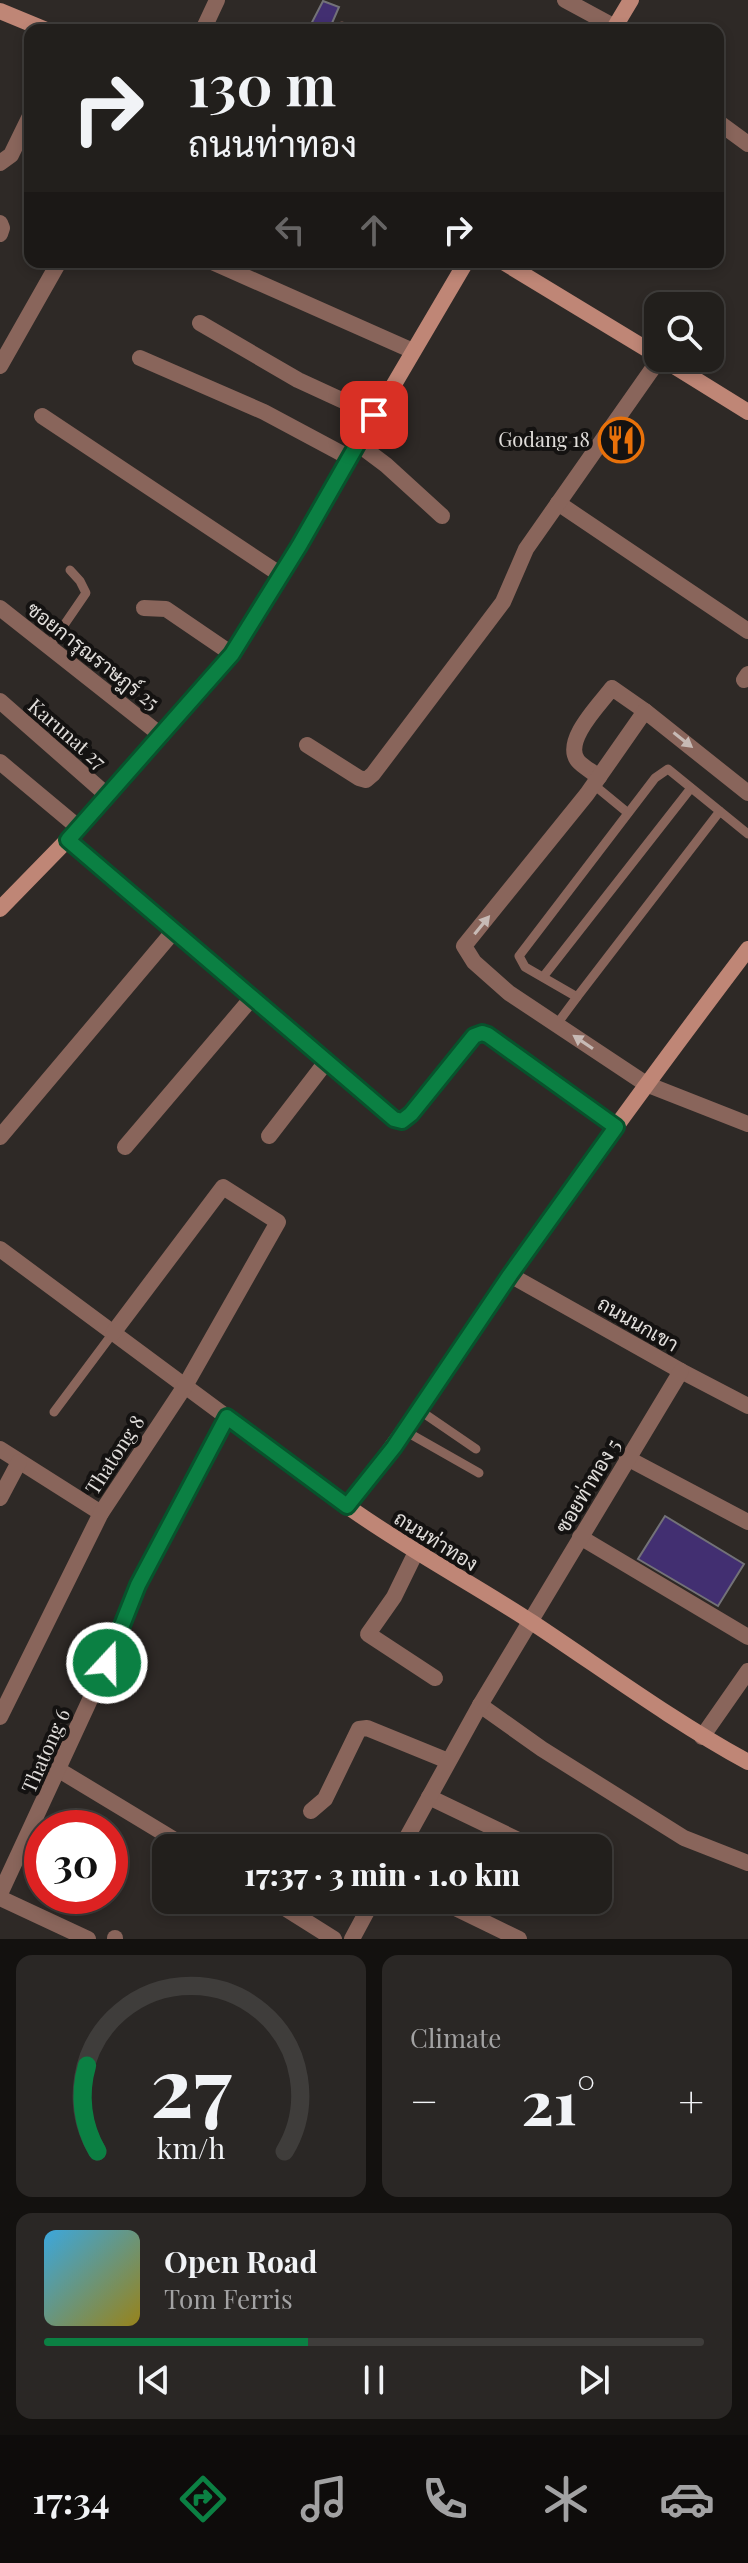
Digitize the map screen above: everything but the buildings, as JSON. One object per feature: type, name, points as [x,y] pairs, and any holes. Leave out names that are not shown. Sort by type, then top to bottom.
[{"type":"street","points":[[206,24],[217,0]]},
{"type":"street","points":[[565,0],[607,24]]},
{"type":"street","points":[[616,24],[631,0]]},
{"type":"street","points":[[0,11],[31,24]]},
{"type":"street","points":[[724,126],[748,144]]},
{"type":"street","points":[[0,163],[11,155],[24,128]]},
{"type":"street","points":[[0,223],[0,234]]},
{"type":"street","points":[[0,366],[56,268]]},
{"type":"street","points":[[226,268],[413,351]]},
{"type":"street","points":[[2,904],[108,796],[232,654],[462,268]]},
{"type":"street","points":[[513,268],[644,347]]},
{"type":"street","points":[[200,323],[298,380],[374,415]]},
{"type":"street","points":[[140,358],[386,465],[442,516]]},
{"type":"street","points":[[307,745],[359,778],[366,780],[373,774],[503,602],[526,549],[650,372]]},
{"type":"street","points":[[684,372],[748,412]]},
{"type":"street","points":[[42,416],[281,575]]},
{"type":"street","points":[[558,503],[748,631]]},
{"type":"street","name":"ซอยการุณราษฎร์ 25","points":[[0,608],[162,736]]},
{"type":"street","points":[[144,608],[166,609],[232,654]]},
{"type":"street","points":[[596,781],[578,761],[574,752],[576,738],[612,688],[748,793]]},
{"type":"street","name":"Karunat 27","points":[[0,701],[108,796]]},
{"type":"street","points":[[645,711],[596,781],[464,946],[474,962],[509,993],[646,1084],[748,1124]]},
{"type":"street","points":[[0,762],[173,932],[394,1119],[402,1121],[474,1036],[482,1033],[616,1127]]},
{"type":"street","points":[[0,1137],[173,932]]},
{"type":"street","points":[[347,1506],[405,1431],[510,1275],[646,1084],[748,949]]},
{"type":"street","points":[[125,1147],[251,999]]},
{"type":"street","points":[[269,1136],[326,1062]]},
{"type":"street","name":"Thatong 8","points":[[0,1717],[101,1513],[185,1386],[278,1222],[223,1187],[113,1333]]},
{"type":"street","name":"ถนนท่าทอง","points":[[0,1249],[347,1506],[530,1621],[702,1737],[748,1762]]},
{"type":"street","name":"ถนนนกเขา","points":[[510,1275],[748,1406]]},
{"type":"street","name":"ซอยท่าทอง 5","points":[[409,1834],[480,1705],[681,1371]]},
{"type":"street","name":"Thatong 6","points":[[0,1896],[107,1663],[138,1585],[227,1417]]},
{"type":"street","points":[[0,1449],[101,1513]]},
{"type":"street","points":[[627,1458],[748,1522]]},
{"type":"street","points":[[0,1498],[19,1462]]},
{"type":"street","points":[[580,1537],[748,1637]]},
{"type":"street","points":[[416,1552],[394,1597],[368,1634],[435,1678]]},
{"type":"street","points":[[702,1737],[748,1671]]},
{"type":"street","points":[[480,1705],[542,1749],[684,1838],[748,1863]]},
{"type":"street","points":[[311,1811],[325,1799],[359,1729],[367,1728],[448,1761]]},
{"type":"street","points":[[59,1770],[165,1834]]},
{"type":"street","points":[[429,1797],[506,1834]]},
{"type":"street","points":[[0,1896],[88,1939]]},
{"type":"street","points":[[294,1914],[334,1939]]},
{"type":"street","points":[[352,1939],[365,1914]]},
{"type":"street","points":[[468,1914],[519,1939]]},
{"type":"lane","points":[[49,647],[86,593],[70,570]]},
{"type":"lane","points":[[577,997],[525,967],[519,956],[655,778],[668,769],[748,834]]},
{"type":"lane","points":[[596,781],[628,813]]},
{"type":"lane","points":[[543,977],[691,788]]},
{"type":"lane","points":[[557,1024],[720,811]]},
{"type":"lane","points":[[54,1412],[113,1333]]},
{"type":"lane","points":[[419,1410],[476,1449]]},
{"type":"lane","points":[[405,1431],[479,1473]]},
{"type":"place","name":"Godang 18","points":[[621,440]]},
{"type":"route","points":[[107,1663],[138,1585],[227,1417],[347,1506],[394,1447],[510,1275],[616,1127],[482,1033],[474,1036],[411,1114],[402,1121],[394,1119],[68,840],[232,654],[299,546],[374,415]]}]
